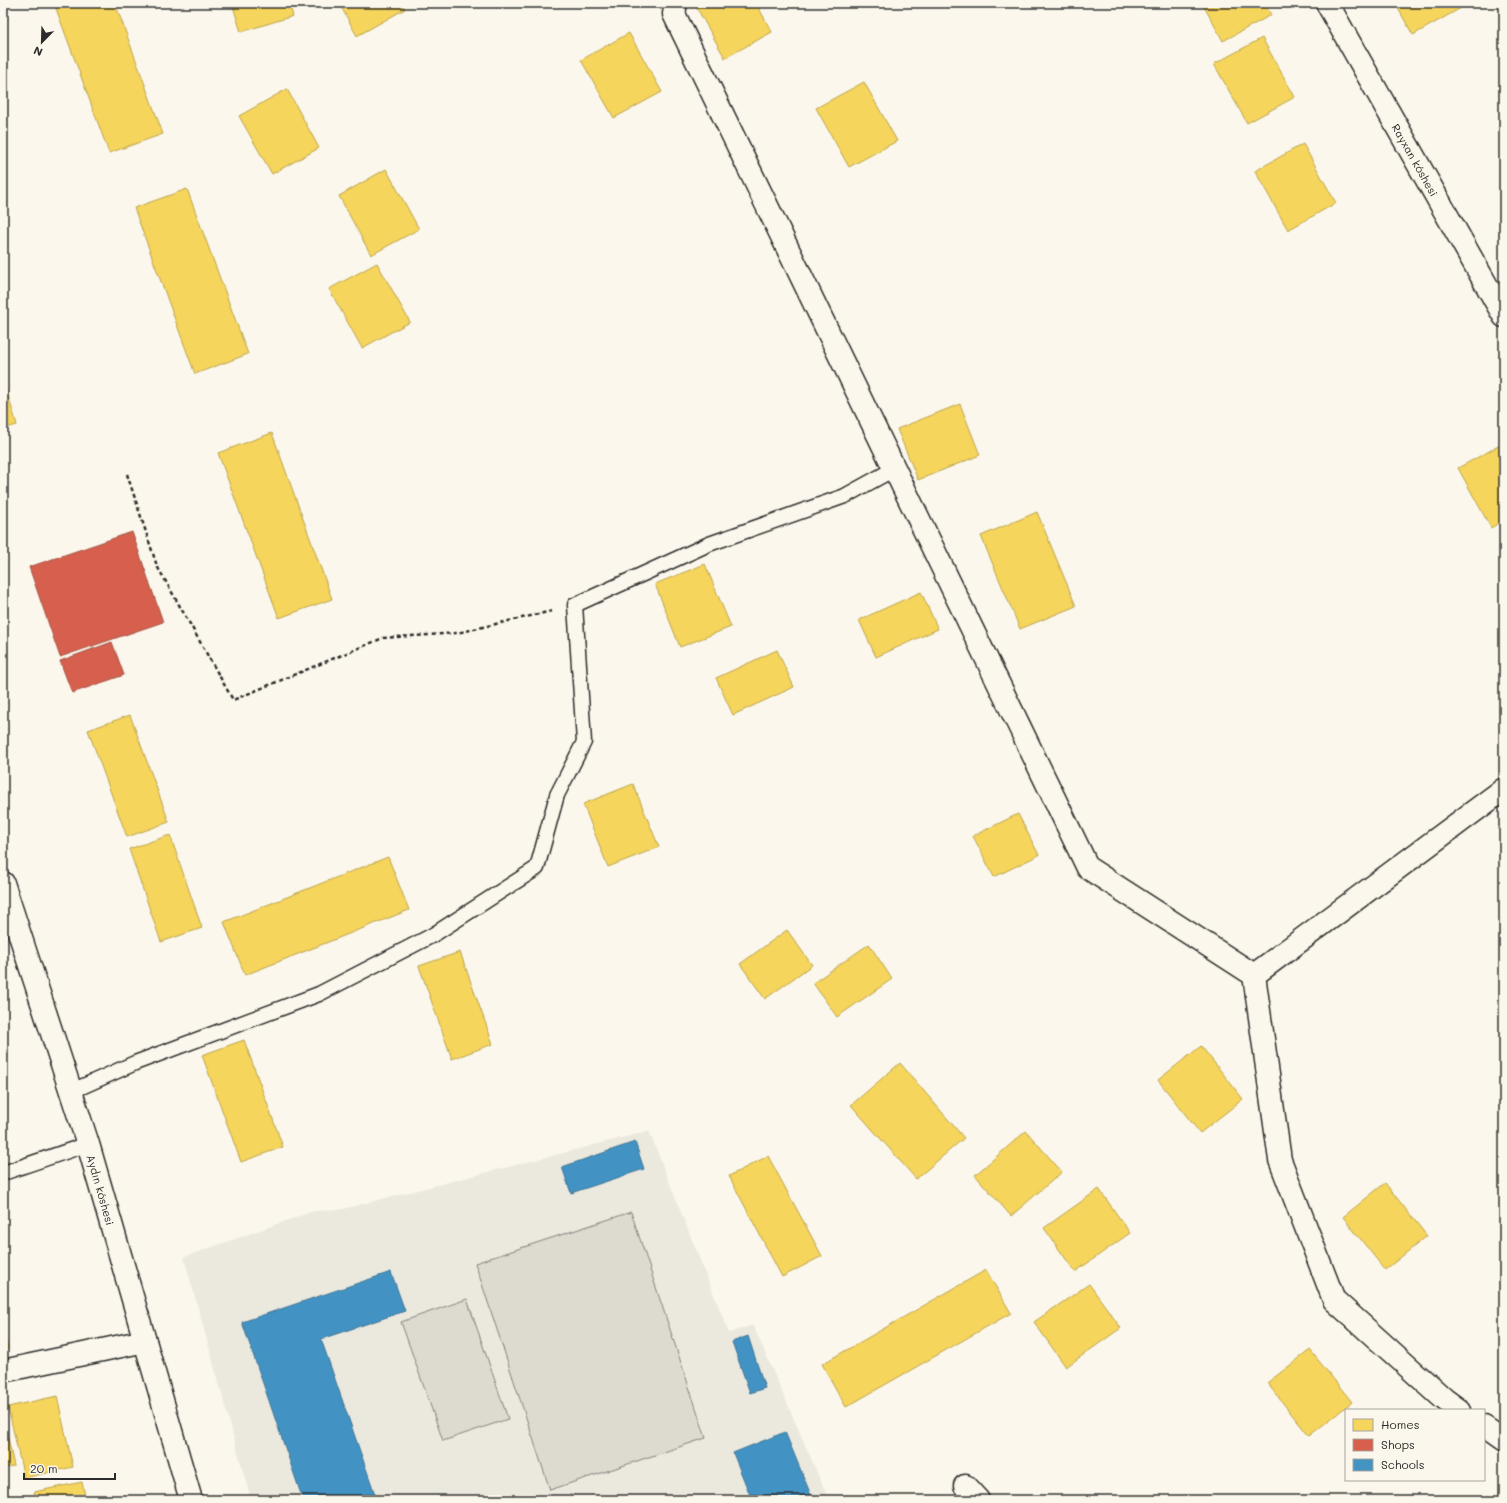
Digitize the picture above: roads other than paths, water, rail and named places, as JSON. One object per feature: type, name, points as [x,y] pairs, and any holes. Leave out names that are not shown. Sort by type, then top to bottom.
[{"type":"street","points":[[676,3],[674,14],[1088,868],[1254,975],[1280,1160],[1334,1300],[1444,1399],[1458,1409]]},
{"type":"street","name":"Rayxan kóshesi","points":[[1327,3],[1504,316]]},
{"type":"street","points":[[1254,975],[1504,789]]},
{"type":"street","name":"Aydın kóshesi","points":[[3,882],[88,1144],[191,1500]]},
{"type":"street","points":[[3,1371],[145,1341]]},
{"type":"street","points":[[1485,1428],[1504,1441]]},
{"type":"lane","points":[[70,1092],[135,1063],[319,994],[434,935],[537,868],[557,795],[584,742],[575,605],[709,544],[845,496],[894,469]]},
{"type":"lane","points":[[3,1173],[88,1144]]}]
